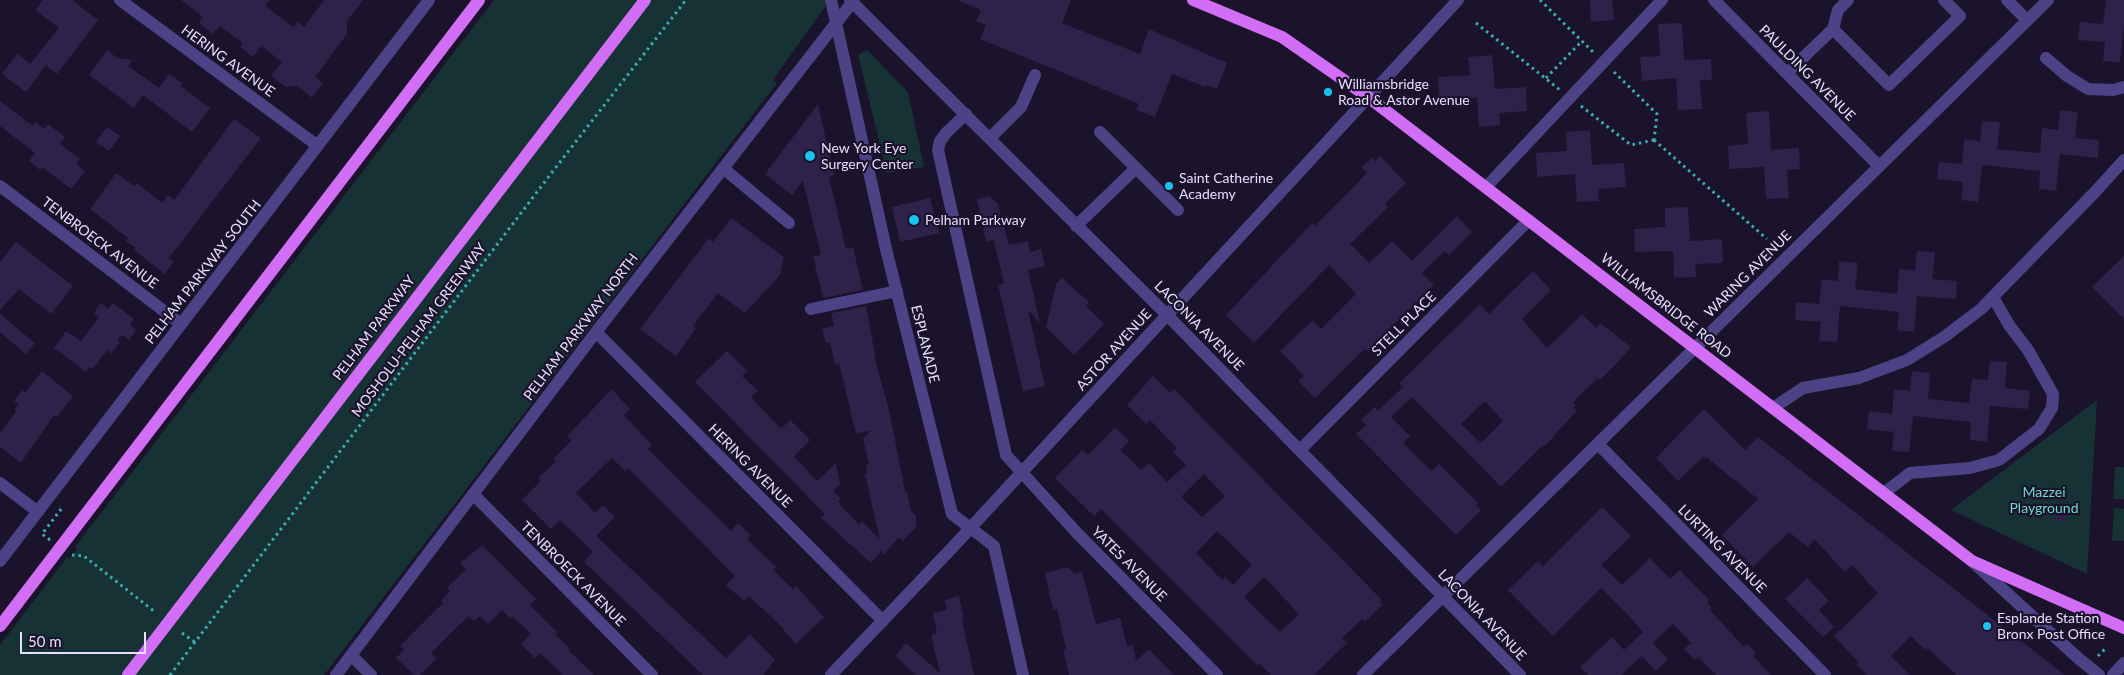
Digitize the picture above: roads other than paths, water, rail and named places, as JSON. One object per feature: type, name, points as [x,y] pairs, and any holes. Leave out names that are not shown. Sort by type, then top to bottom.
[{"type":"main road","points":[[0,626],[479,0]]},
{"type":"main road","name":"PELHAM PARKWAY","points":[[128,675],[645,0]]},
{"type":"main road","name":"WILLIAMSBRIDGE ROAD","points":[[1193,0],[1282,37],[1368,97],[1972,562],[2124,628]]},
{"type":"street","name":"HERING AVENUE","points":[[120,0],[318,146]]},
{"type":"street","name":"PELHAM PARKWAY SOUTH","points":[[0,561],[429,0]]},
{"type":"street","name":"ESPLANADE","points":[[831,0],[897,291],[952,514],[994,546],[1023,675]]},
{"type":"street","name":"PELHAM PARKWAY NORTH","points":[[336,675],[596,332],[852,0]]},
{"type":"street","name":"LACONIA AVENUE","points":[[852,0],[1166,314],[1520,675]]},
{"type":"street","name":"ASTOR AVENUE","points":[[831,675],[970,528],[1458,0]]},
{"type":"street","points":[[1486,187],[1662,0]]},
{"type":"street","name":"PAULDING AVENUE","points":[[1714,0],[1879,166]]},
{"type":"street","points":[[1787,73],[1834,29],[1838,10],[1848,0]]},
{"type":"street","points":[[1834,29],[1889,85],[1960,16],[1944,0]]},
{"type":"street","points":[[2007,0],[2027,20]]},
{"type":"street","name":"WARING AVENUE","points":[[1363,675],[2048,0]]},
{"type":"street","points":[[2046,58],[2067,76],[2088,89],[2113,90],[2124,88]]},
{"type":"street","points":[[990,138],[1021,106],[1036,75]]},
{"type":"street","points":[[966,114],[940,141],[938,150],[1006,455],[1022,472]]},
{"type":"street","points":[[1100,132],[1178,210]]},
{"type":"street","points":[[1773,408],[1804,388],[1860,378],[1907,360],[1966,320],[1993,297],[2096,192],[2124,160]]},
{"type":"street","points":[[723,168],[789,223]]},
{"type":"street","points":[[1076,226],[1136,168]]},
{"type":"street","name":"TENBROECK AVENUE","points":[[0,186],[181,324]]},
{"type":"street","name":"STELL PLACE","points":[[1300,450],[1529,220]]},
{"type":"street","points":[[811,309],[897,291]]},
{"type":"street","points":[[1884,493],[1910,473],[1970,468],[1999,460],[2039,429],[2052,408],[2053,394],[2028,350],[2009,326],[1993,297]]},
{"type":"street","name":"HERING AVENUE","points":[[596,332],[883,621]]},
{"type":"street","name":"LURTING AVENUE","points":[[1598,444],[1825,675]]},
{"type":"street","name":"YATES AVENUE","points":[[1022,472],[1077,533],[1217,675]]},
{"type":"street","points":[[0,483],[38,512]]},
{"type":"street","name":"TENBROECK AVENUE","points":[[473,494],[652,675]]},
{"type":"street","points":[[1972,562],[2099,675]]},
{"type":"street","points":[[352,655],[371,675]]},
{"type":"street","points":[[2113,675],[2124,663]]},
{"type":"place","name":"Williamsbridge Road & Astor Avenue","points":[[1328,92]]},
{"type":"place","name":"New York Eye Surgery Center","points":[[810,156]]},
{"type":"place","name":"Saint Catherine Academy","points":[[1169,186]]},
{"type":"place","name":"Pelham Parkway","points":[[914,220]]},
{"type":"place","name":"Esplande Station Bronx Post Office","points":[[1987,626]]},
{"type":"park label","name":"Mazzei Playground","points":[[2044,500]]}]
